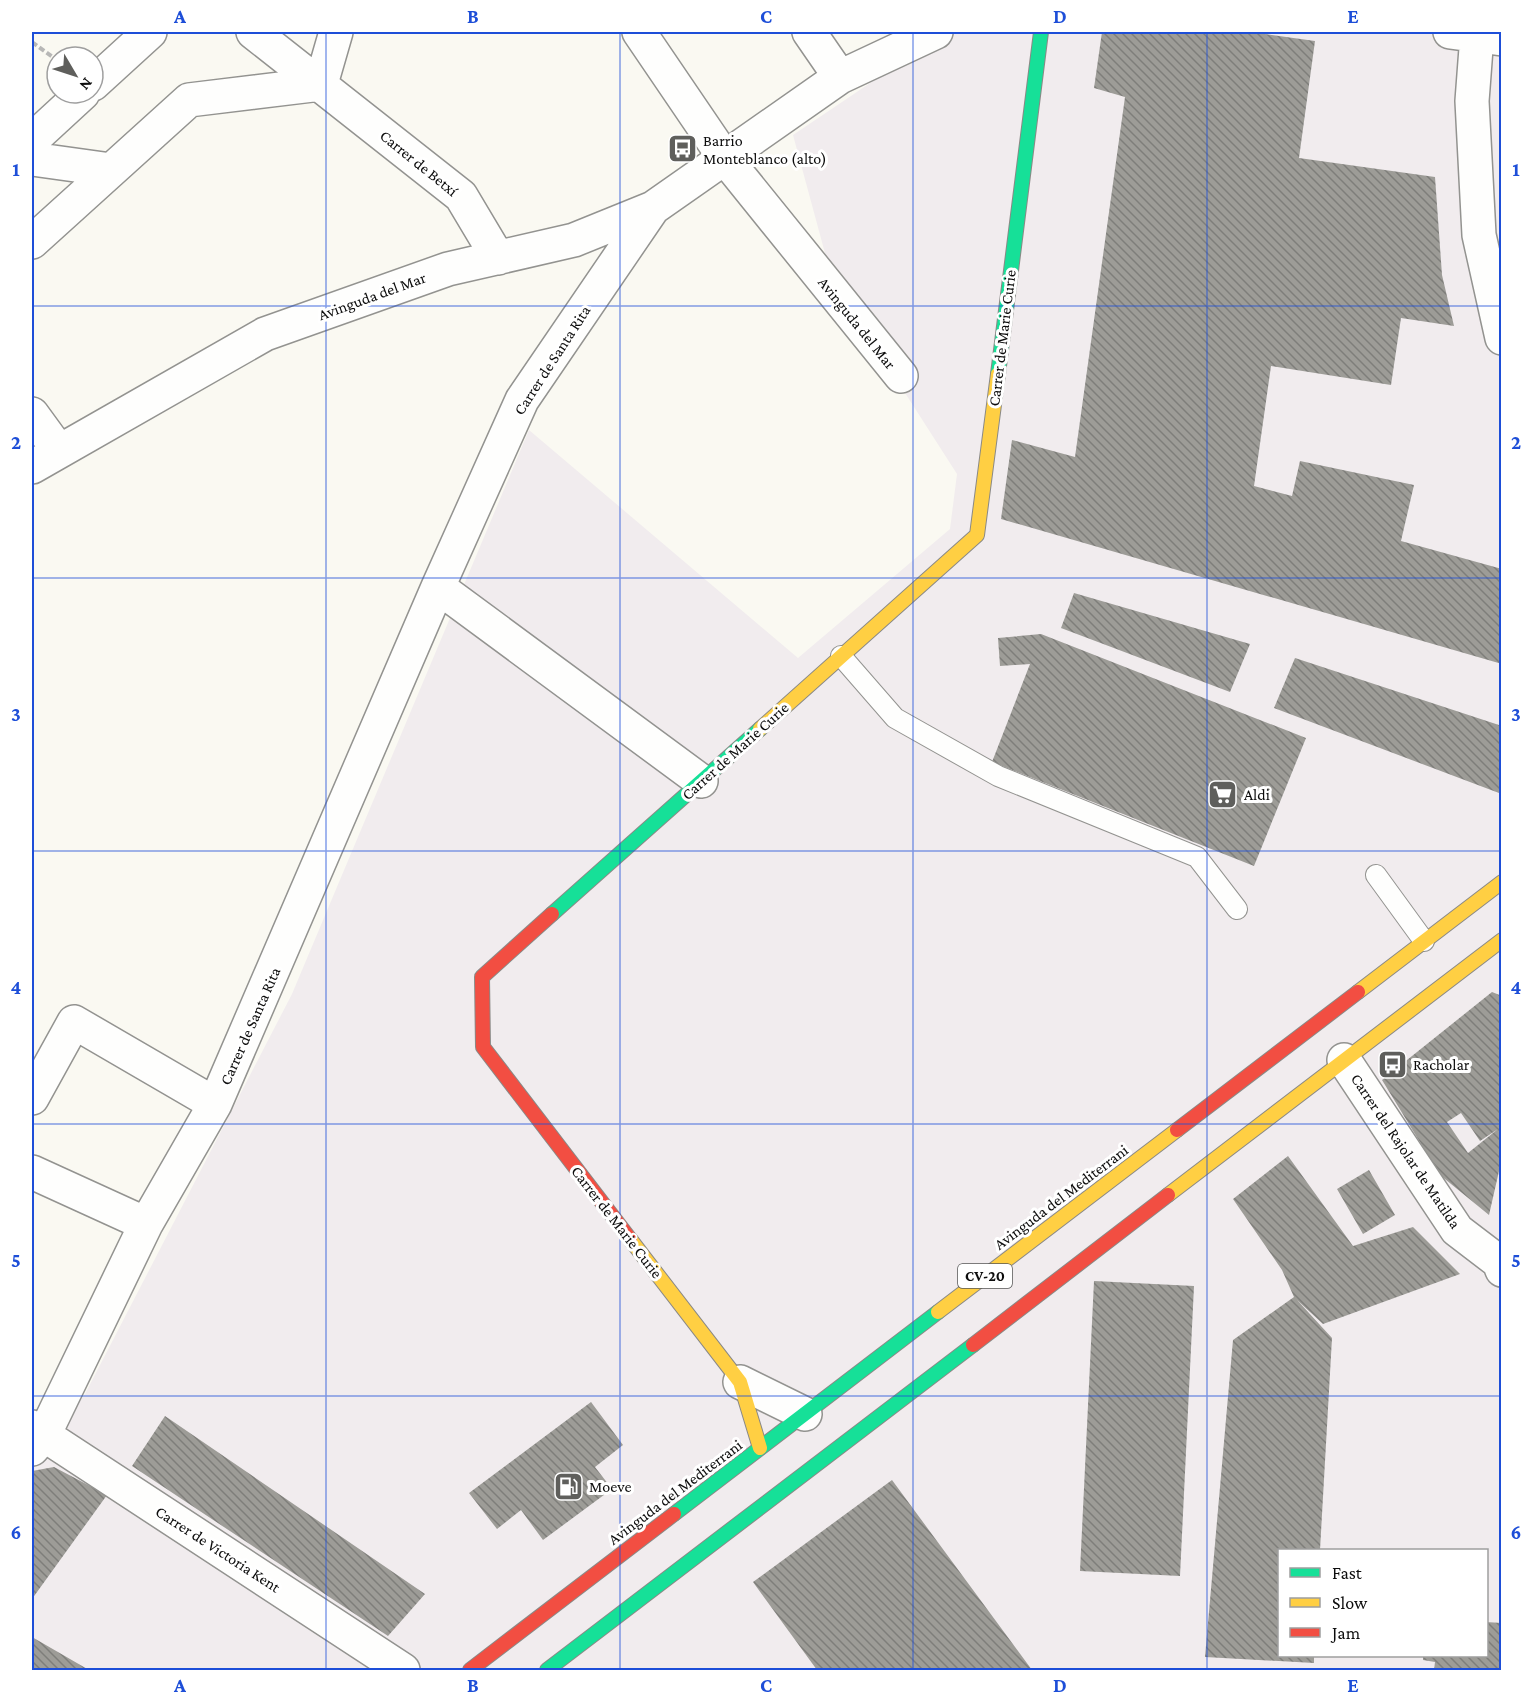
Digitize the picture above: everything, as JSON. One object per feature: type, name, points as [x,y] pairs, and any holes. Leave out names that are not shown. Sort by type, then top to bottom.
[{"type":"main road","name":"Carrer de Marie Curie","points":[[760,1448],[740,1382],[483,1047],[482,977],[977,535],[1041,32]]},
{"type":"main road","name":"Avinguda del Mediterrani","points":[[470,1671],[1502,882]]},
{"type":"main road","name":"CV-20","points":[[547,1671],[1502,940]]},
{"type":"street","points":[[105,73],[150,32]]},
{"type":"street","name":"Carrer de Betxí","points":[[253,32],[462,196],[498,258]]},
{"type":"street","points":[[32,242],[189,100],[321,84],[336,32]]},
{"type":"street","points":[[639,32],[724,157]]},
{"type":"street","points":[[809,32],[840,77]]},
{"type":"street","name":"Avinguda del Mar","points":[[32,467],[265,334],[448,269],[574,240],[653,208],[840,77],[932,32]]},
{"type":"street","points":[[1476,35],[1472,101],[1479,235],[1502,338]]},
{"type":"street","points":[[32,140],[70,105]]},
{"type":"street","name":"Avinguda del Mar","points":[[724,157],[901,376]]},
{"type":"street","points":[[32,159],[111,170]]},
{"type":"street","name":"Carrer de Santa Rita","points":[[36,1437],[146,1224],[216,1104],[438,587],[522,400],[653,208]]},
{"type":"street","points":[[32,414],[59,452]]},
{"type":"street","points":[[438,587],[702,781]]},
{"type":"street","points":[[32,1098],[74,1022],[216,1104]]},
{"type":"street","name":"Carrer del Rajolar de Matilda","points":[[1344,1060],[1457,1230],[1501,1260]]},
{"type":"street","points":[[32,1172],[146,1224]]},
{"type":"street","name":"Carrer de Marie Curie","points":[[740,1382],[805,1413]]},
{"type":"street","name":"Carrer de Victoria Kent","points":[[36,1437],[404,1671]]},
{"type":"lane","points":[[841,656],[895,718],[998,776],[1197,857],[1237,909]]},
{"type":"lane","points":[[1376,875],[1424,941]]},
{"type":"path","points":[[32,42],[45,51]]},
{"type":"shaded area","points":[[946,32],[1501,32],[1501,1670],[32,1670],[32,1453],[84,1396],[292,994],[529,430],[798,658],[950,529],[957,474],[832,279],[793,135]]},
{"type":"building","points":[[1102,32],[1251,32],[1315,41],[1299,158],[1435,177],[1442,275],[1454,326],[1401,318],[1391,385],[1271,366],[1254,486],[1292,496],[1300,461],[1414,485],[1401,541],[1502,569],[1502,664],[1001,519],[1012,440],[1075,457],[1125,97],[1094,88]]},
{"type":"building","points":[[1074,593],[1250,644],[1230,692],[1061,628]]},
{"type":"building","points":[[1041,634],[1306,738],[1254,866],[992,762],[1030,664],[1000,666],[998,638]]},
{"type":"building","points":[[1295,658],[1502,726],[1502,786],[1499,793],[1274,708]]},
{"type":"building","points":[[1492,992],[1502,996],[1502,1158],[1489,1215],[1440,1175],[1382,1080]],"holes":[[[1461,1113],[1480,1141],[1498,1129],[1468,1153],[1447,1122]]]},
{"type":"building","points":[[1288,1156],[1353,1246],[1413,1227],[1460,1274],[1323,1324],[1297,1300],[1332,1338],[1320,1549],[1278,1549],[1278,1657],[1314,1657],[1314,1663],[1205,1657],[1233,1340],[1294,1297],[1282,1270],[1233,1199]]},
{"type":"building","points":[[1369,1170],[1395,1215],[1363,1234],[1337,1189]]},
{"type":"building","points":[[1094,1281],[1194,1286],[1180,1576],[1080,1571]]},
{"type":"building","points":[[591,1402],[623,1445],[595,1467],[612,1489],[543,1540],[521,1510],[497,1529],[469,1493]]},
{"type":"building","points":[[165,1416],[425,1594],[388,1636],[132,1466]]},
{"type":"building","points":[[54,1467],[107,1495],[32,1599],[32,1471]]},
{"type":"building","points":[[892,1480],[1032,1670],[817,1670],[753,1582]]},
{"type":"building","points":[[1488,1622],[1502,1623],[1501,1670],[1434,1670],[1435,1662],[1423,1660],[1423,1657],[1488,1657]]},
{"type":"building","points":[[32,1637],[89,1670],[32,1670]]},
{"type":"traffic: fast","points":[[998,374],[1041,32]]},
{"type":"traffic: fast","points":[[552,914],[760,729]]},
{"type":"traffic: fast","points":[[674,1514],[938,1312]]},
{"type":"traffic: fast","points":[[547,1670],[973,1345]]},
{"type":"traffic: slow","points":[[760,729],[977,535],[998,374]]},
{"type":"traffic: slow","points":[[1358,992],[1502,882]]},
{"type":"traffic: slow","points":[[1168,1195],[1502,940]]},
{"type":"traffic: slow","points":[[938,1312],[1177,1130]]},
{"type":"traffic: slow","points":[[630,1239],[740,1382],[760,1448]]},
{"type":"traffic: jam","points":[[552,914],[482,977],[483,1047],[630,1239]]},
{"type":"traffic: jam","points":[[1177,1130],[1358,992]]},
{"type":"traffic: jam","points":[[973,1345],[1168,1195]]},
{"type":"traffic: jam","points":[[470,1670],[674,1514]]},
{"type":"place","name":"Barrio Monteblanco (alto)","points":[[682,149]]},
{"type":"place","name":"Aldi","points":[[1223,794]]},
{"type":"place","name":"Racholar","points":[[1392,1064]]},
{"type":"place","name":"Moeve","points":[[568,1486]]}]
